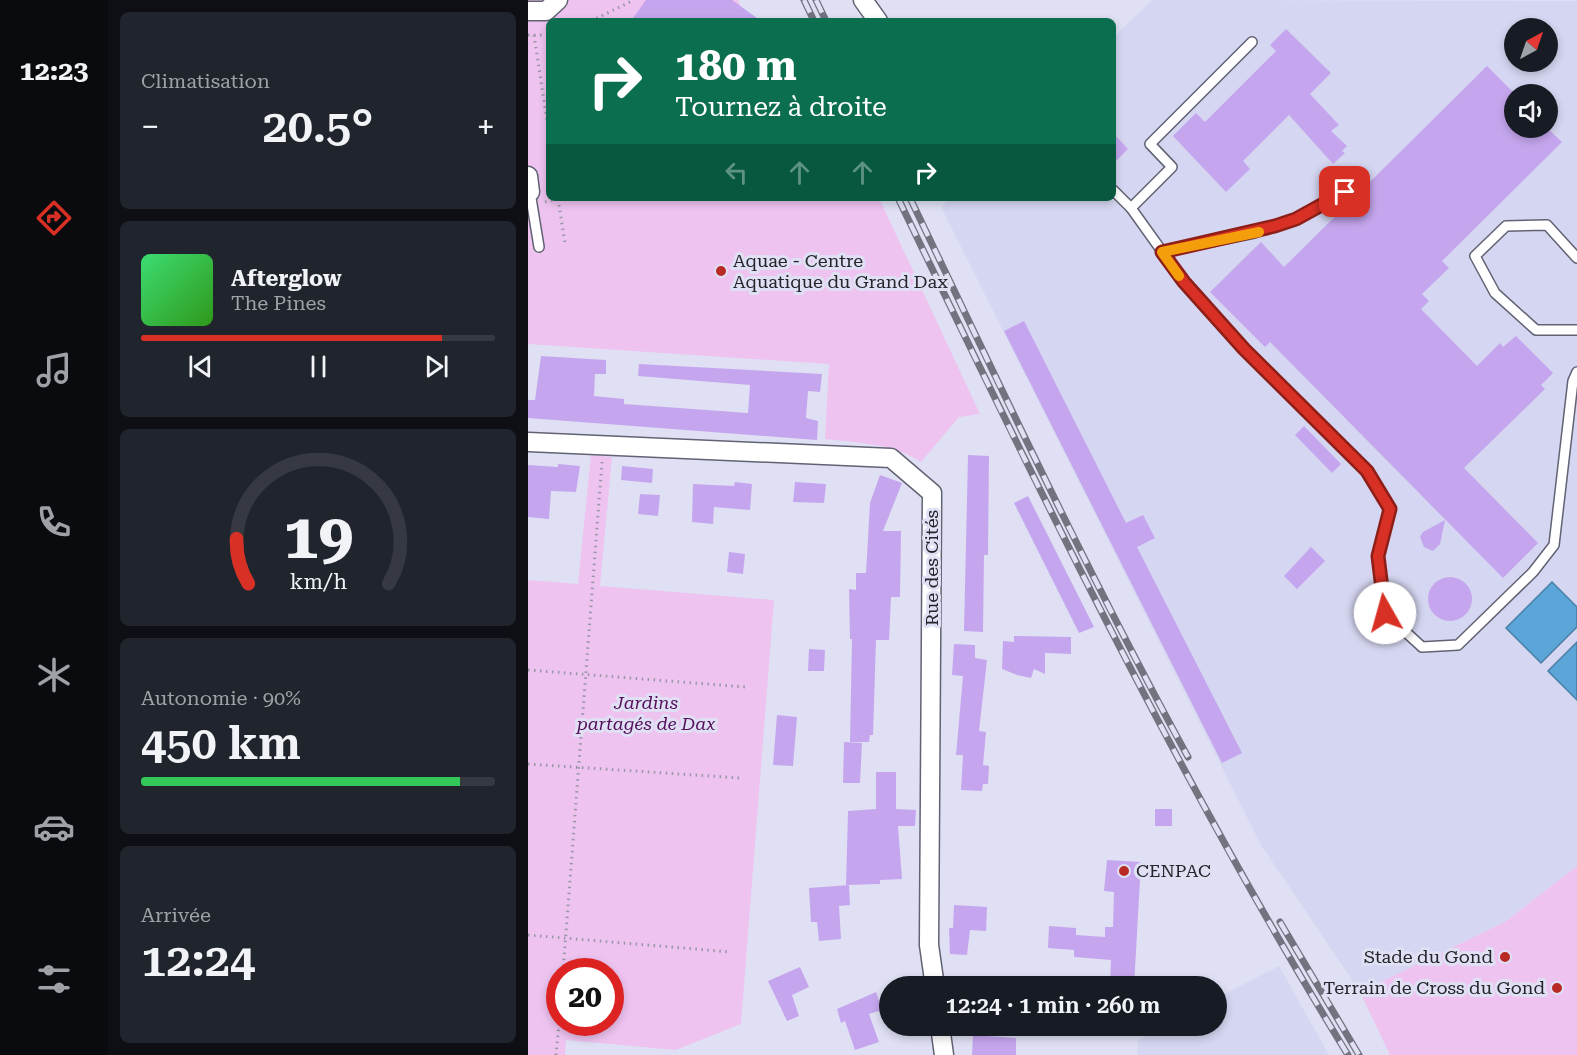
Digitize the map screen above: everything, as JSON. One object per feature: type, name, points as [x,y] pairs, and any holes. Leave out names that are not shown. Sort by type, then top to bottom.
[{"type":"street","points":[[528,11],[546,11],[558,0]]},
{"type":"street","points":[[863,0],[876,18]]},
{"type":"street","name":"Rue des Cités","points":[[528,442],[891,458],[932,494],[929,945],[933,976]]},
{"type":"street","points":[[941,1036],[944,1055]]},
{"type":"lane","points":[[1131,208],[1172,167],[1150,144],[1252,42]]},
{"type":"lane","points":[[529,187],[539,247]]},
{"type":"lane","points":[[1162,252],[1275,226],[1296,219],[1345,192]]},
{"type":"lane","points":[[1116,193],[1131,208],[1184,282],[1244,349],[1367,471],[1390,509],[1378,556],[1385,613],[1422,647],[1458,645],[1533,572],[1554,545],[1573,381],[1577,372]]},
{"type":"lane","points":[[1577,258],[1547,225],[1506,226],[1475,256],[1495,293],[1536,330],[1577,330]]},
{"type":"path","points":[[597,18],[634,0]]},
{"type":"path","points":[[528,35],[546,35]]},
{"type":"path","points":[[534,35],[546,115]]},
{"type":"path","points":[[558,201],[565,243]]},
{"type":"path","points":[[564,958],[603,446]]},
{"type":"path","points":[[528,670],[745,687]]},
{"type":"path","points":[[528,764],[740,778]]},
{"type":"path","points":[[528,935],[731,952]]},
{"type":"path","points":[[556,1055],[558,1036]]},
{"type":"shaded area","points":[[1152,0],[1577,1],[1577,866],[1505,922],[1360,992],[1261,845],[941,207],[947,201],[1116,201],[1116,35]]},
{"type":"shaded area","points":[[1279,966],[1329,1055],[1137,1055],[1138,1040],[1145,1036],[1227,1036],[1227,993]]},
{"type":"green space","name":"Aquae - Centre Aquatique du Grand Dax","points":[[528,0],[738,0],[741,7],[757,18],[546,18],[546,201],[880,201],[980,414],[959,417],[921,462],[887,447],[825,439],[829,364],[528,344]]},
{"type":"green space","name":"Jardins partagés de Dax","points":[[591,455],[612,457],[600,586],[774,600],[741,1024],[676,1050],[566,1040],[565,1055],[528,1055],[528,580],[578,584]]},
{"type":"green space","name":"Stade du Gond","points":[[1577,866],[1577,1055],[1390,1055],[1360,992],[1505,922]]},
{"type":"water","points":[[1552,582],[1577,607],[1577,627],[1541,663],[1506,628]]},
{"type":"water","points":[[1577,642],[1577,700],[1548,671]]},
{"type":"building","points":[[646,0],[732,0],[757,18],[633,18]]},
{"type":"building","points":[[1286,29],[1331,73],[1310,94],[1339,125],[1331,131],[1347,146],[1342,151],[1345,153],[1333,164],[1289,115],[1243,161],[1250,169],[1226,192],[1173,136],[1196,113],[1205,122],[1276,51],[1270,45]]},
{"type":"building","points":[[1487,66],[1505,84],[1504,138],[1558,138],[1562,142],[1442,261],[1449,268],[1422,294],[1429,301],[1421,309],[1477,366],[1500,343],[1503,347],[1516,336],[1553,373],[1541,385],[1545,389],[1464,468],[1538,543],[1503,578],[1270,342],[1265,347],[1210,292],[1261,242],[1284,267]]},
{"type":"building","points":[[1116,136],[1128,149],[1116,161]]},
{"type":"building","points":[[1024,321],[1126,523],[1143,515],[1155,538],[1137,547],[1242,753],[1222,763],[1004,331]]},
{"type":"building","points":[[541,356],[606,360],[606,374],[595,374],[594,396],[624,399],[624,404],[748,413],[750,385],[638,376],[639,364],[822,374],[820,392],[808,391],[806,418],[818,421],[817,440],[528,418],[528,400],[535,400]]},
{"type":"building","points":[[1304,426],[1341,464],[1332,473],[1295,435]]},
{"type":"building","points":[[968,455],[989,456],[988,555],[984,555],[983,632],[964,631]]},
{"type":"building","points":[[558,464],[580,466],[576,492],[551,491],[549,519],[528,517],[528,465],[558,467]]},
{"type":"building","points":[[622,466],[653,469],[652,483],[621,480]]},
{"type":"building","points":[[880,475],[902,483],[883,531],[901,531],[900,597],[891,597],[889,640],[876,640],[873,735],[870,735],[869,742],[850,742],[852,639],[850,639],[849,589],[856,590],[856,573],[866,573],[870,503]]},
{"type":"building","points":[[735,482],[752,484],[750,510],[714,507],[713,524],[692,522],[693,484],[734,486]]},
{"type":"building","points":[[795,482],[826,484],[824,503],[793,502]]},
{"type":"building","points":[[640,494],[660,495],[658,516],[638,514]]},
{"type":"building","points":[[1028,496],[1094,627],[1079,633],[1014,503]]},
{"type":"building","points":[[1445,520],[1440,544],[1433,551],[1424,547],[1420,537],[1423,532]]},
{"type":"building","points":[[1311,547],[1325,561],[1297,589],[1284,576]]},
{"type":"building","points":[[729,552],[745,554],[743,574],[727,572]]},
{"type":"building","points":[[1450,577],[1466,583],[1472,599],[1466,615],[1450,621],[1434,615],[1428,599],[1434,583]]},
{"type":"building","points":[[1014,636],[1071,637],[1071,654],[1045,653],[1045,674],[1034,669],[1031,678],[1017,675],[1002,669],[1003,641],[1014,642]]},
{"type":"building","points":[[954,644],[975,645],[975,658],[987,660],[979,731],[986,732],[983,765],[989,766],[988,784],[983,784],[982,791],[961,790],[963,755],[956,755],[963,676],[952,675]]},
{"type":"building","points":[[809,649],[825,650],[824,671],[808,671]]},
{"type":"building","points":[[777,715],[797,717],[793,766],[773,765]]},
{"type":"building","points":[[844,742],[862,743],[860,783],[843,783]]},
{"type":"building","points":[[876,772],[896,772],[896,809],[916,810],[915,826],[898,826],[902,879],[880,880],[880,884],[846,885],[848,811],[876,809]]},
{"type":"building","points":[[1155,809],[1172,809],[1172,826],[1155,826]]},
{"type":"building","points":[[1107,860],[1141,862],[1135,976],[1110,976],[1111,960],[1074,957],[1074,950],[1048,948],[1049,926],[1076,928],[1076,935],[1105,937],[1105,927],[1113,927],[1114,892],[1104,891]]},
{"type":"building","points":[[849,885],[850,905],[839,906],[841,939],[819,941],[817,922],[811,922],[809,888]]},
{"type":"building","points":[[954,905],[987,907],[986,931],[970,930],[967,955],[950,954],[949,928],[953,928]]},
{"type":"building","points":[[800,967],[809,987],[792,995],[799,1016],[787,1021],[768,981]]},
{"type":"building","points":[[876,992],[879,1011],[869,1014],[879,1042],[855,1050],[845,1021],[841,1023],[837,1009]]},
{"type":"building","points":[[973,1036],[1016,1038],[1016,1055],[972,1055]]},
{"type":"railway","points":[[804,0],[813,18]]},
{"type":"railway","points":[[816,0],[825,18]]},
{"type":"railway","points":[[899,201],[1057,525],[1168,740],[1226,846],[1348,1055]]},
{"type":"railway","points":[[911,201],[1080,549],[1188,757]]},
{"type":"railway","points":[[1280,922],[1359,1055]]},
{"type":"slow traffic","points":[[1179,276],[1162,252],[1259,232]]},
{"type":"place","name":"Aquae - Centre Aquatique du Grand Dax","points":[[721,271]]},
{"type":"place","name":"CENPAC","points":[[1124,871]]},
{"type":"place","name":"Stade du Gond","points":[[1505,957]]},
{"type":"place","name":"Terrain de Cross du Gond","points":[[1557,988]]},
{"type":"route","points":[[1345,192],[1296,219],[1254,233],[1162,252],[1184,282],[1244,349],[1367,471],[1390,509],[1378,556],[1385,613]]}]
